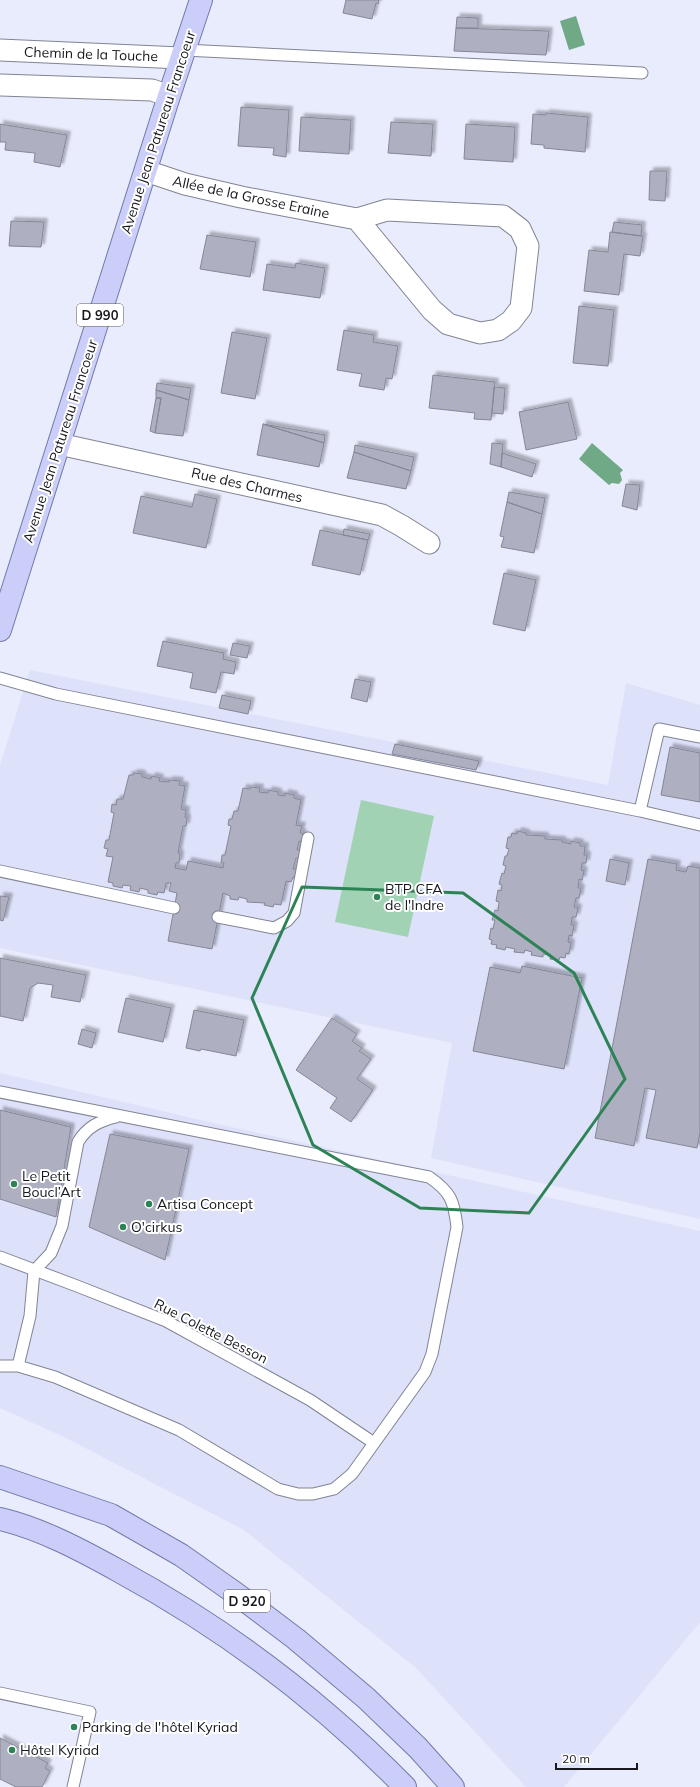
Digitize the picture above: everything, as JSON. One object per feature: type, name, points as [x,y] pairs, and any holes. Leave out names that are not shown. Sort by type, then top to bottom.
[{"type":"main road","name":"Avenue Jean Patureau Francoeur","points":[[0,630],[169,96],[201,0]]},
{"type":"main road","name":"D 920","points":[[0,1477],[111,1515],[193,1564],[296,1638],[354,1688],[418,1748],[453,1787]]},
{"type":"main road","name":"D 920","points":[[0,1519],[15,1522],[70,1544],[150,1588],[207,1623],[268,1666],[310,1700],[376,1758],[405,1787]]},
{"type":"street","name":"Chemin de la Touche","points":[[0,50],[183,54]]},
{"type":"street","points":[[0,85],[152,90],[169,96]]},
{"type":"street","name":"Allée de la Grosse Eraine","points":[[146,172],[185,184],[241,197],[357,219],[387,210],[503,216],[520,229],[528,246],[521,308],[511,321],[498,330],[480,333],[448,324],[432,310],[357,219]]},
{"type":"street","name":"Rue des Charmes","points":[[59,444],[382,515],[429,543]]},
{"type":"lane","points":[[183,54],[642,73]]},
{"type":"lane","points":[[0,678],[56,694],[700,825]]},
{"type":"lane","points":[[640,812],[659,729],[700,737]]},
{"type":"lane","points":[[218,917],[274,928],[287,921],[294,912],[308,838]]},
{"type":"lane","points":[[0,871],[174,908]]},
{"type":"lane","points":[[0,1092],[429,1177],[444,1188],[455,1206],[457,1227],[432,1354],[425,1372],[352,1474],[334,1489],[313,1494],[298,1494],[278,1489],[179,1430],[55,1377],[18,1366],[0,1366]]},
{"type":"lane","points":[[18,1366],[30,1316],[34,1270],[51,1253],[62,1226],[78,1142],[84,1133],[102,1120],[118,1116]]},
{"type":"lane","name":"Rue Colette Besson","points":[[0,1258],[166,1321],[310,1400],[374,1443]]},
{"type":"lane","points":[[0,1692],[90,1712],[73,1787]]},
{"type":"highlighted area","points":[[302,887],[463,893],[574,973],[625,1079],[529,1213],[420,1208],[313,1145],[252,998]]},
{"type":"shaded area","points":[[576,16],[585,45],[569,50],[560,21]]},
{"type":"shaded area","points":[[592,443],[623,470],[620,473],[622,480],[619,484],[612,483],[609,485],[579,459]]},
{"type":"shaded area","name":"BTP CFA de l'Indre","points":[[30,670],[608,785],[626,683],[700,705],[700,1219],[431,1158],[452,1043],[0,948],[0,765]]},
{"type":"shaded area","points":[[361,800],[434,816],[408,937],[335,922]]},
{"type":"shaded area","points":[[0,1073],[209,1122],[700,1231],[700,1622],[564,1787],[526,1787],[415,1667],[244,1530],[64,1437],[0,1408]]},
{"type":"building","points":[[346,0],[379,0],[378,4],[376,3],[372,19],[343,13]]},
{"type":"building","points":[[457,17],[478,18],[478,28],[456,28]]},
{"type":"building","points":[[456,28],[549,31],[546,55],[454,51]]},
{"type":"building","points":[[241,107],[289,110],[286,157],[273,155],[274,148],[238,146]]},
{"type":"building","points":[[546,113],[588,117],[585,152],[544,148],[544,145],[531,144],[533,114],[546,115]]},
{"type":"building","points":[[301,117],[351,120],[349,154],[299,151]]},
{"type":"building","points":[[391,122],[433,124],[431,156],[388,153]]},
{"type":"building","points":[[0,124],[67,135],[60,167],[34,162],[35,153],[5,150],[6,142],[0,142]]},
{"type":"building","points":[[466,124],[515,127],[513,162],[464,159]]},
{"type":"building","points":[[650,171],[667,171],[665,201],[649,200]]},
{"type":"building","points":[[11,221],[44,222],[41,247],[9,246]]},
{"type":"building","points":[[614,222],[642,225],[641,236],[612,232]]},
{"type":"building","points":[[610,232],[643,236],[640,256],[624,254],[619,295],[584,291],[589,250],[608,252]]},
{"type":"building","points":[[207,235],[256,242],[250,277],[200,269]]},
{"type":"building","points":[[296,263],[325,268],[320,298],[263,290],[267,264],[295,268]]},
{"type":"building","points":[[579,306],[614,310],[608,366],[573,363]]},
{"type":"building","points":[[344,330],[374,335],[373,342],[398,346],[392,379],[386,378],[384,390],[359,386],[362,374],[337,370]]},
{"type":"building","points":[[232,332],[267,338],[255,399],[221,393]]},
{"type":"building","points":[[433,375],[495,382],[491,420],[474,419],[475,413],[429,408]]},
{"type":"building","points":[[157,383],[191,388],[189,400],[156,390]]},
{"type":"building","points":[[494,387],[505,388],[503,414],[492,413]]},
{"type":"building","points":[[156,390],[189,400],[183,436],[155,433],[161,398],[156,398]]},
{"type":"building","points":[[156,398],[161,398],[155,433],[150,431]]},
{"type":"building","points":[[568,402],[577,439],[526,450],[519,412]]},
{"type":"building","points":[[263,424],[325,435],[324,443]]},
{"type":"building","points":[[263,424],[324,443],[319,467],[257,455]]},
{"type":"building","points":[[492,443],[503,444],[501,467],[490,464]]},
{"type":"building","points":[[355,445],[414,457],[411,471],[354,452]]},
{"type":"building","points":[[354,452],[411,471],[406,489],[347,478]]},
{"type":"building","points":[[502,453],[536,464],[532,477],[501,467]]},
{"type":"building","points":[[626,484],[640,485],[637,510],[622,506]]},
{"type":"building","points":[[509,492],[545,498],[542,514],[507,502]]},
{"type":"building","points":[[195,494],[217,499],[206,548],[133,533],[141,496],[192,507]]},
{"type":"building","points":[[507,502],[542,514],[534,553],[501,547],[504,537],[500,536]]},
{"type":"building","points":[[344,529],[370,534],[368,540],[343,535]]},
{"type":"building","points":[[320,530],[368,540],[360,575],[312,565]]},
{"type":"building","points":[[504,573],[536,580],[525,631],[493,624]]},
{"type":"building","points":[[163,641],[224,653],[223,659],[236,662],[234,674],[221,672],[216,693],[190,688],[193,673],[157,666]]},
{"type":"building","points":[[233,643],[250,646],[247,658],[230,655]]},
{"type":"building","points":[[355,679],[371,682],[367,702],[351,698]]},
{"type":"building","points":[[222,695],[251,701],[248,714],[219,708]]},
{"type":"building","points":[[395,744],[479,761],[476,770],[392,754]]},
{"type":"building","points":[[670,747],[700,753],[700,802],[661,795]]},
{"type":"building","points":[[134,773],[142,774],[142,777],[151,779],[152,776],[160,778],[159,781],[180,781],[179,785],[185,786],[181,809],[186,810],[185,817],[187,818],[186,826],[183,826],[178,853],[180,854],[179,863],[176,863],[175,868],[186,870],[188,861],[223,868],[224,863],[221,863],[222,855],[225,855],[231,826],[228,825],[229,819],[232,819],[234,811],[238,811],[243,788],[260,788],[259,792],[268,793],[269,790],[278,792],[278,795],[285,796],[285,793],[294,795],[294,798],[301,800],[296,825],[302,826],[300,833],[303,833],[302,842],[299,841],[297,850],[301,850],[299,858],[296,858],[293,869],[297,869],[295,877],[293,877],[291,882],[286,881],[281,905],[274,904],[273,907],[264,905],[265,903],[247,902],[247,899],[239,897],[238,900],[230,899],[230,896],[223,893],[212,949],[168,941],[177,893],[169,891],[171,883],[166,883],[164,893],[158,892],[157,895],[148,893],[148,890],[140,888],[139,892],[130,890],[131,886],[123,885],[122,888],[113,886],[113,883],[108,882],[113,857],[106,856],[108,849],[104,848],[106,840],[109,840],[114,813],[111,812],[112,804],[116,805],[117,799],[123,799],[129,775],[133,775]]},
{"type":"building","points":[[518,831],[526,833],[526,835],[545,836],[545,839],[562,840],[562,842],[571,844],[571,841],[580,843],[580,846],[585,846],[584,855],[587,855],[586,863],[582,863],[581,870],[584,871],[582,880],[579,879],[578,888],[581,888],[579,898],[576,898],[574,907],[578,908],[576,917],[572,917],[571,925],[574,925],[572,936],[569,935],[568,942],[571,943],[569,954],[566,953],[565,958],[560,957],[559,960],[550,959],[551,955],[543,954],[543,957],[531,955],[532,952],[525,950],[524,953],[514,952],[515,949],[506,947],[505,950],[496,948],[497,945],[491,944],[492,940],[489,939],[491,928],[493,929],[495,920],[492,920],[495,910],[498,911],[499,902],[496,901],[498,890],[501,891],[502,885],[499,884],[506,866],[503,865],[505,856],[507,856],[509,849],[506,848],[508,837],[511,837],[512,833],[517,834]]},
{"type":"building","points":[[610,859],[629,863],[625,885],[606,881]]},
{"type":"building","points":[[648,859],[677,864],[676,870],[686,872],[688,866],[700,868],[700,1133],[697,1148],[646,1138],[656,1090],[645,1088],[634,1146],[595,1138]]},
{"type":"building","points":[[0,896],[9,897],[3,921],[0,920]]},
{"type":"building","points":[[0,958],[86,975],[80,1002],[51,997],[53,985],[38,983],[30,988],[23,1021],[0,1016]]},
{"type":"building","points":[[522,966],[582,978],[564,1069],[473,1051],[490,967],[520,973]]},
{"type":"building","points":[[126,998],[171,1008],[163,1042],[118,1032]]},
{"type":"building","points":[[194,1010],[244,1020],[236,1056],[201,1049],[200,1051],[186,1048]]},
{"type":"building","points":[[332,1018],[357,1034],[352,1041],[362,1048],[359,1051],[371,1059],[357,1079],[373,1090],[351,1122],[330,1108],[337,1098],[296,1070]]},
{"type":"building","points":[[82,1029],[96,1033],[92,1048],[78,1044]]},
{"type":"building","points":[[0,1110],[71,1127],[56,1217],[0,1199]]},
{"type":"building","points":[[110,1134],[189,1149],[165,1260],[89,1227]]},
{"type":"building","name":"Hôtel Kyriad","points":[[0,1738],[48,1763],[45,1768],[50,1771],[42,1787],[16,1787],[0,1779]]},
{"type":"place","name":"BTP CFA de l'Indre","points":[[377,897]]},
{"type":"place","name":"Le Petit Boucl’Art","points":[[14,1184]]},
{"type":"place","name":"Artisa Concept","points":[[149,1204]]},
{"type":"place","name":"O'cirkus","points":[[123,1227]]},
{"type":"place","name":"Parking de l'hôtel Kyriad","points":[[74,1727]]},
{"type":"place","name":"Hôtel Kyriad","points":[[12,1750]]}]
